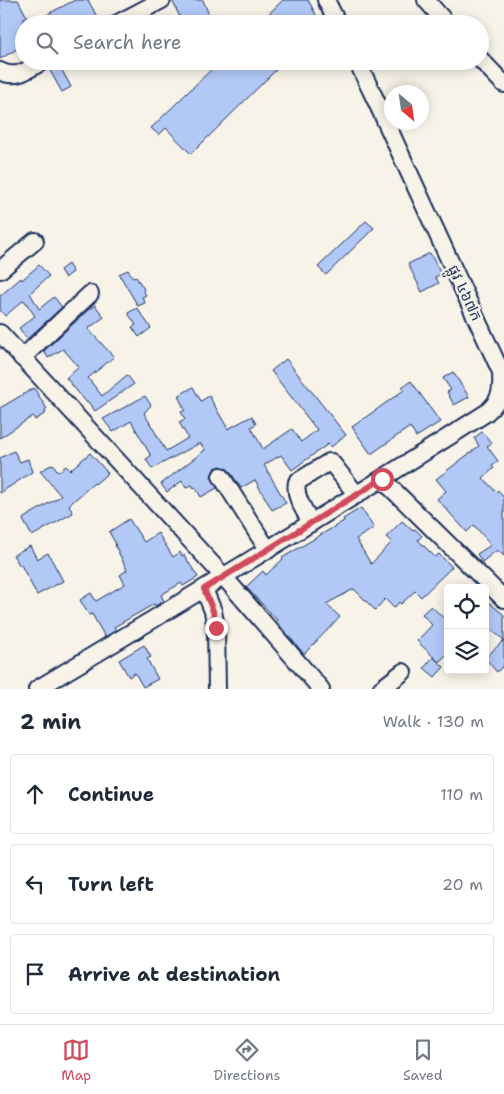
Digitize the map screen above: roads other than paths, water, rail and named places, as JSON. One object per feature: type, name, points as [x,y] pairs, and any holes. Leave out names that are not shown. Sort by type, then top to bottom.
[{"type":"street","points":[[133,15],[162,0]]},
{"type":"street","points":[[326,0],[334,15]]},
{"type":"street","points":[[426,0],[439,15]]},
{"type":"street","points":[[489,68],[504,84]]},
{"type":"street","points":[[0,71],[8,75],[20,74],[27,70]]},
{"type":"street","name":"ផ្លូវ ៤៦៧ក","points":[[37,689],[268,550],[486,414],[495,405],[502,391],[501,372],[361,70]]},
{"type":"street","points":[[0,270],[35,241]]},
{"type":"street","points":[[22,358],[90,294]]},
{"type":"street","points":[[0,333],[224,577],[321,689]]},
{"type":"street","points":[[311,523],[297,497],[295,490],[297,482],[328,462],[331,462],[356,495]]},
{"type":"street","points":[[221,476],[268,550]]},
{"type":"street","points":[[382,479],[504,599]]},
{"type":"street","points":[[204,589],[213,611],[216,628],[217,689]]},
{"type":"street","points":[[381,689],[403,672]]}]
